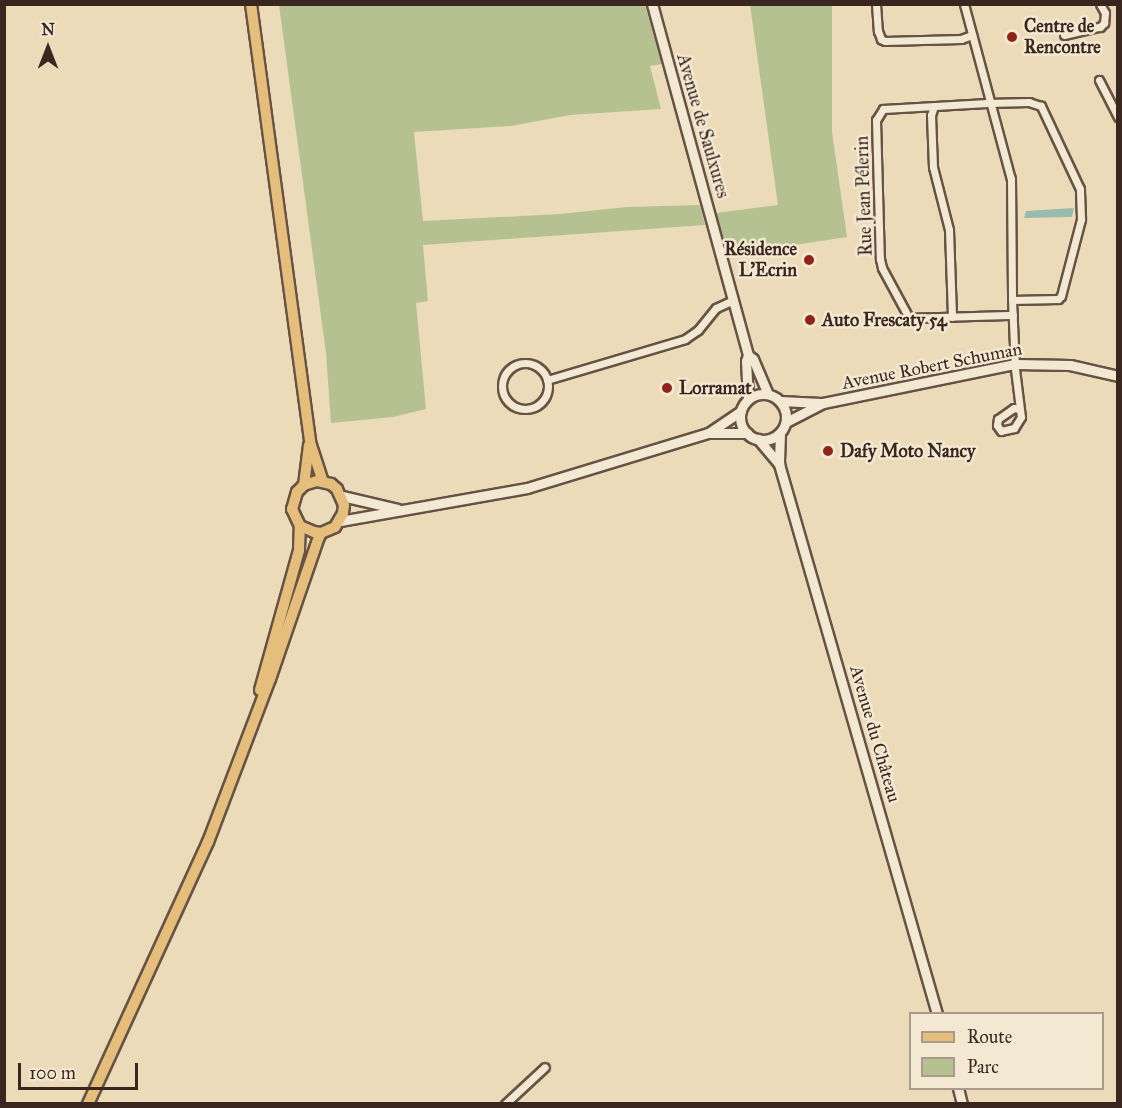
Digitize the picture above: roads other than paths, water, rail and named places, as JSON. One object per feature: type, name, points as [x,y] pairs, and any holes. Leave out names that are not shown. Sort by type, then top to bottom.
[{"type":"main road","points":[[251,4],[310,442],[323,482]]},
{"type":"main road","name":"Avenue de Saulxures","points":[[652,4],[733,300]]},
{"type":"main road","points":[[340,521],[476,499],[527,488],[708,433],[741,411],[748,399],[746,361],[748,355],[733,300]]},
{"type":"main road","points":[[748,355],[753,358],[768,394]]},
{"type":"main road","name":"Avenue Robert Schuman","points":[[786,422],[824,404],[1015,364],[1070,365],[1117,374]]},
{"type":"main road","points":[[708,433],[747,433],[758,439],[773,437],[780,433],[786,422],[786,415],[780,401],[768,394],[748,399]]},
{"type":"main road","name":"Avenue Robert Schuman","points":[[780,401],[824,404]]},
{"type":"main road","points":[[741,411],[742,425],[747,433]]},
{"type":"main road","name":"Avenue du Château","points":[[780,433],[779,464],[936,1012]]},
{"type":"main road","name":"Avenue du Château","points":[[758,439],[779,464]]},
{"type":"main road","points":[[254,717],[299,550],[300,526],[292,509],[293,500],[304,485],[310,442]]},
{"type":"main road","points":[[300,526],[321,533],[335,527],[344,513],[342,496],[337,489],[323,482],[304,485]]},
{"type":"main road","points":[[342,496],[403,510]]},
{"type":"main road","points":[[88,1104],[208,842],[270,679],[311,555],[321,533]]},
{"type":"street","points":[[876,4],[878,31],[881,39],[885,41],[961,39],[972,35]]},
{"type":"street","points":[[964,4],[1011,178],[1012,300],[1019,409]]},
{"type":"street","points":[[1064,35],[1100,27],[1106,13],[1100,4]]},
{"type":"street","points":[[1100,80],[1118,117]]},
{"type":"street","name":"Rue Jean Pélerin","points":[[1012,300],[1061,296],[1081,219],[1081,200],[1075,177],[1041,106],[1029,102],[883,109],[877,116],[880,259],[882,268],[909,318],[1013,315]]},
{"type":"street","points":[[934,106],[931,115],[933,167],[949,230],[952,317]]},
{"type":"street","points":[[547,380],[685,339],[698,330],[716,308],[733,300]]},
{"type":"street","points":[[523,363],[535,366],[547,380],[544,398],[530,409],[512,405],[502,390],[507,372],[523,363]]},
{"type":"street","points":[[505,1104],[545,1068]]},
{"type":"water","points":[[1074,208],[1072,217],[1024,218],[1026,211]]},
{"type":"place","name":"Centre de Rencontre","points":[[1012,37]]},
{"type":"place","name":"Résidence L'Ecrin","points":[[809,260]]},
{"type":"place","name":"Auto Frescaty 54","points":[[810,320]]},
{"type":"place","name":"Lorramat","points":[[667,388]]},
{"type":"place","name":"Dafy Moto Nancy","points":[[828,451]]}]
